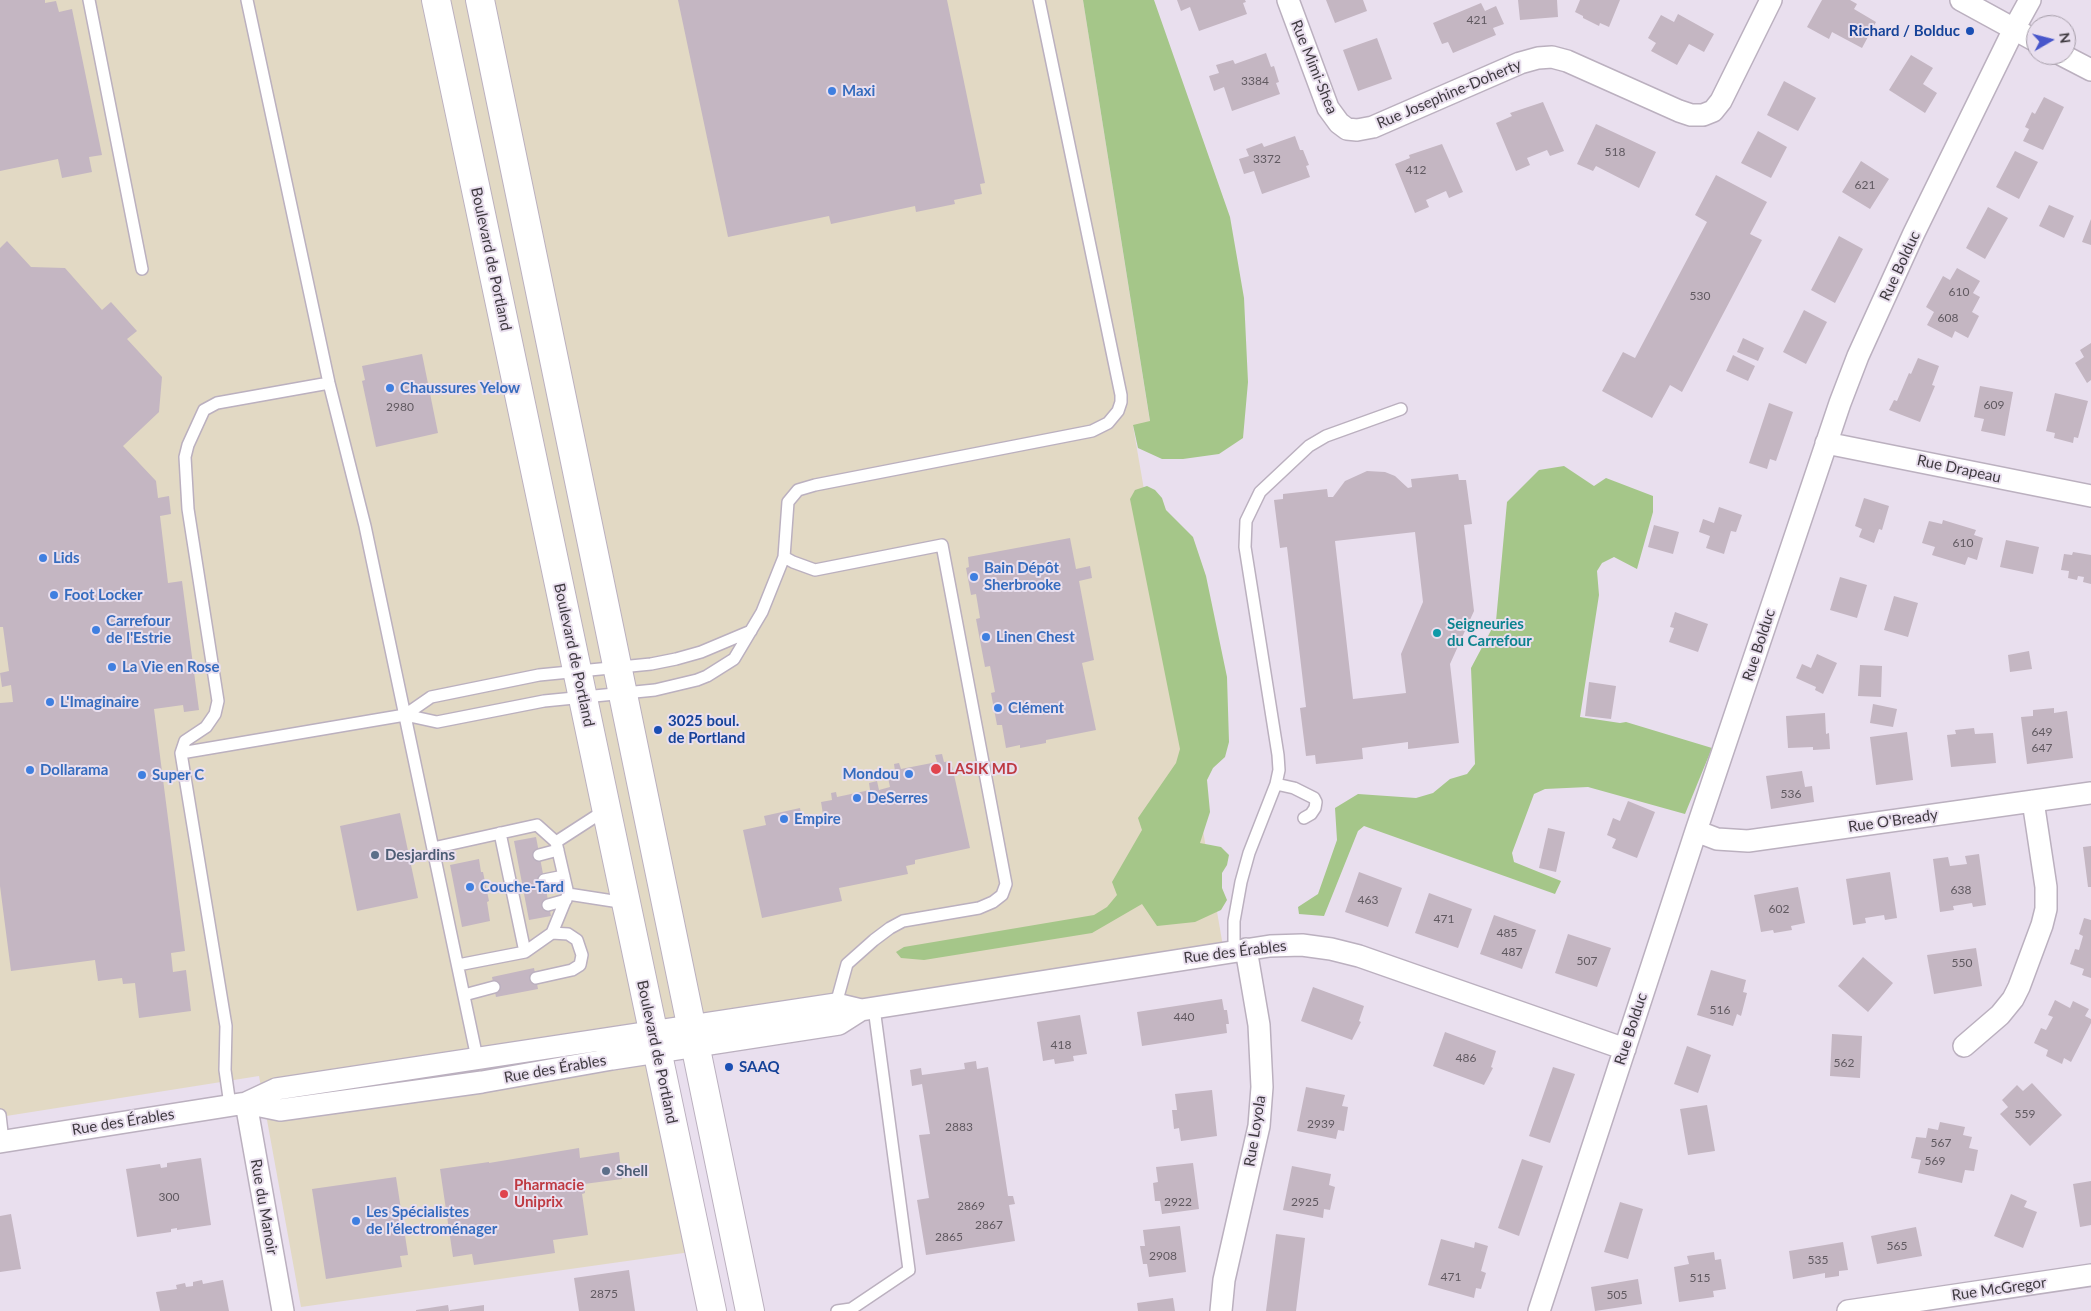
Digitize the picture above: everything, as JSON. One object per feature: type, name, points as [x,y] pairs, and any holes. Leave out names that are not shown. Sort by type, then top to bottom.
[{"type":"main road","name":"Boulevard de Portland","points":[[436,0],[712,1311]]},
{"type":"main road","points":[[480,0],[750,1311]]},
{"type":"street","name":"Rue Mimi-Shea","points":[[1288,0],[1328,108],[1338,124],[1347,129]]},
{"type":"street","name":"Rue Josephine-Doherty","points":[[1347,129],[1358,130],[1372,127],[1514,66],[1538,58],[1552,57],[1567,61],[1679,111],[1691,115],[1703,115],[1713,111],[1721,101],[1771,0]]},
{"type":"street","points":[[1961,0],[2026,36]]},
{"type":"street","name":"Rue Bolduc","points":[[1539,1311],[1696,831],[1826,443],[1858,356],[1914,233],[2030,0]]},
{"type":"street","points":[[2076,62],[2091,70]]},
{"type":"street","name":"Rue Drapeau","points":[[1826,443],[2091,496]]},
{"type":"street","name":"Rue O'Bready","points":[[1696,831],[1717,839],[1748,841],[2091,793]]},
{"type":"street","points":[[1964,1046],[2000,1015],[2013,999],[2042,925],[2046,909],[2046,887],[2034,801]]},
{"type":"street","name":"Rue des Érables","points":[[693,1037],[836,1004],[868,1009],[1240,950],[1270,946],[1302,945],[1331,949],[1359,956],[1625,1049]]},
{"type":"street","name":"Rue Loyola","points":[[1221,1311],[1224,1280],[1259,1126],[1262,1086],[1259,1025],[1240,950]]},
{"type":"street","name":"Rue des Érables","points":[[2,1142],[238,1104],[276,1089],[477,1058],[839,1024],[868,1009]]},
{"type":"street","name":"Rue des Érables","points":[[238,1104],[280,1110],[482,1082],[655,1042]]},
{"type":"street","name":"Rue du Manoir","points":[[238,1104],[283,1311]]},
{"type":"street","name":"Rue McGregor","points":[[1848,1311],[2091,1275]]},
{"type":"lane","points":[[89,0],[142,269]]},
{"type":"lane","points":[[247,0],[328,383],[365,526],[477,1058]]},
{"type":"lane","points":[[181,753],[405,715],[437,722],[544,701],[580,684],[620,680],[656,690],[697,680],[734,659],[762,612],[784,557],[788,502],[798,490],[815,485],[1092,431],[1108,423],[1118,411],[1121,395],[1039,0]]},
{"type":"lane","points":[[238,1104],[225,1070],[226,1026],[181,753],[185,741],[206,727],[215,714],[218,701],[188,509],[185,457],[188,445],[204,410],[217,403],[328,383]]},
{"type":"lane","points":[[1240,950],[1234,921],[1241,882],[1249,853],[1276,784],[1279,770],[1245,546],[1246,521],[1260,492],[1309,446],[1326,436],[1401,409]]},
{"type":"lane","points":[[784,557],[814,570],[942,545],[1006,884],[1002,895],[993,902],[979,908],[903,921],[890,928],[848,964],[836,1004]]},
{"type":"lane","points":[[405,715],[431,697],[539,675],[580,684],[620,680],[676,659],[701,652],[751,631]]},
{"type":"lane","points":[[1276,784],[1294,788],[1314,798],[1316,802],[1315,808],[1311,814],[1304,818]]},
{"type":"lane","points":[[539,854],[557,846],[606,809]]},
{"type":"lane","points":[[433,848],[537,825],[557,846],[564,876],[567,897],[552,933],[524,952],[458,965]]},
{"type":"lane","points":[[500,833],[512,861],[522,910],[524,952]]},
{"type":"lane","points":[[544,880],[564,876]]},
{"type":"lane","points":[[548,904],[567,897],[626,903]]},
{"type":"lane","points":[[536,978],[572,970],[580,965],[582,955],[577,940],[568,934],[552,933]]},
{"type":"lane","points":[[464,995],[494,987]]},
{"type":"lane","points":[[837,1311],[851,1309],[909,1270],[868,1009]]},
{"type":"lane","points":[[0,1115],[2,1142]]},
{"type":"shaded area","points":[[0,0],[1083,0],[1150,422],[1133,426],[1224,952],[669,1041],[712,1249],[301,1307],[259,1076],[0,1117]]},
{"type":"green space","points":[[1083,0],[1154,0],[1230,217],[1244,298],[1248,382],[1243,438],[1219,454],[1183,459],[1162,459],[1138,448],[1133,425],[1150,421]]},
{"type":"green space","points":[[1564,466],[1594,486],[1606,478],[1653,496],[1653,512],[1637,569],[1614,557],[1602,563],[1597,571],[1599,595],[1580,717],[1620,723],[1626,722],[1712,748],[1685,814],[1588,787],[1545,789],[1534,794],[1512,853],[1514,862],[1561,881],[1555,894],[1364,826],[1358,831],[1324,916],[1299,914],[1298,907],[1318,894],[1337,840],[1335,808],[1358,794],[1416,798],[1433,793],[1450,779],[1467,774],[1475,764],[1471,668],[1496,621],[1507,502],[1539,470]]},
{"type":"green space","points":[[1147,486],[1155,490],[1162,498],[1166,510],[1193,537],[1206,576],[1227,677],[1229,742],[1225,757],[1213,768],[1207,780],[1210,812],[1200,843],[1221,847],[1229,855],[1227,865],[1222,873],[1222,888],[1227,900],[1221,910],[1195,922],[1157,926],[1142,904],[1092,933],[924,960],[901,958],[896,952],[904,947],[1094,915],[1107,907],[1117,895],[1112,882],[1142,830],[1138,818],[1176,763],[1180,749],[1130,499],[1135,490]]},
{"type":"building","points":[[0,0],[45,0],[45,3],[56,1],[59,12],[72,9],[102,155],[89,157],[92,172],[62,178],[58,159],[0,171]]},
{"type":"building","name":"Maxi","points":[[678,0],[947,0],[985,183],[980,184],[982,194],[954,200],[955,204],[916,212],[915,206],[831,224],[829,216],[728,237]]},
{"type":"building","points":[[1177,0],[1245,0],[1246,2],[1243,3],[1247,14],[1199,31],[1190,7],[1181,11]]},
{"type":"building","points":[[1326,0],[1363,0],[1367,11],[1335,23]]},
{"type":"building","points":[[1518,0],[1557,0],[1558,17],[1520,20]]},
{"type":"building","points":[[1580,0],[1620,0],[1609,27],[1600,23],[1599,26],[1575,12]]},
{"type":"building","points":[[1822,0],[1850,0],[1857,4],[1854,9],[1876,22],[1862,48],[1832,32],[1829,39],[1807,27]]},
{"type":"building","points":[[1481,3],[1485,11],[1496,6],[1504,24],[1493,28],[1496,35],[1453,53],[1448,42],[1442,44],[1433,23]]},
{"type":"building","points":[[1678,14],[1714,34],[1704,52],[1689,44],[1677,65],[1651,51],[1656,43],[1648,38],[1661,15],[1674,22]]},
{"type":"building","points":[[1377,38],[1392,79],[1358,91],[1343,50]]},
{"type":"building","points":[[1266,53],[1271,67],[1274,66],[1279,82],[1276,83],[1280,94],[1232,111],[1224,87],[1214,91],[1209,76],[1219,73],[1216,65],[1233,60],[1235,64]]},
{"type":"building","points":[[1911,55],[1933,68],[1923,84],[1937,93],[1925,113],[1889,90]]},
{"type":"building","points":[[1784,81],[1816,98],[1798,131],[1767,115]]},
{"type":"building","points":[[2044,97],[2064,107],[2043,150],[2023,141],[2029,129],[2025,127],[2032,112],[2035,114]]},
{"type":"building","points":[[1543,102],[1564,151],[1550,156],[1547,150],[1527,158],[1530,165],[1516,171],[1496,123],[1512,116],[1510,113]]},
{"type":"building","points":[[1596,124],[1656,152],[1639,188],[1596,166],[1593,171],[1577,164]]},
{"type":"building","points":[[1758,131],[1787,147],[1771,178],[1741,163]]},
{"type":"building","points":[[1295,136],[1300,150],[1303,150],[1309,165],[1306,166],[1310,177],[1262,194],[1254,171],[1244,174],[1239,159],[1249,156],[1246,149],[1262,143],[1264,147]]},
{"type":"building","points":[[1442,144],[1463,192],[1449,198],[1446,191],[1426,200],[1429,207],[1415,213],[1395,164],[1410,158],[1409,155]]},
{"type":"building","points":[[2015,151],[2038,162],[2019,199],[1996,187]]},
{"type":"building","points":[[1861,161],[1889,179],[1870,209],[1842,192]]},
{"type":"building","points":[[1716,175],[1767,202],[1750,234],[1762,240],[1682,392],[1670,385],[1652,418],[1602,391],[1623,352],[1635,358],[1707,222],[1695,215]]},
{"type":"building","points":[[2049,205],[2074,216],[2064,238],[2039,226]]},
{"type":"building","points":[[1988,207],[2008,218],[1985,259],[1966,248]]},
{"type":"building","points":[[2091,219],[2091,245],[2082,242]]},
{"type":"building","points":[[1839,236],[1863,249],[1835,303],[1811,290]]},
{"type":"building","name":"Carrefour de l'Estrie","points":[[7,241],[31,267],[65,268],[102,310],[111,302],[137,331],[127,339],[162,377],[159,412],[123,446],[156,481],[158,498],[169,496],[171,514],[160,516],[168,583],[182,581],[199,710],[184,712],[183,705],[154,709],[185,951],[171,953],[173,972],[186,970],[191,1011],[139,1018],[135,983],[123,984],[122,978],[98,981],[95,960],[11,971],[0,886],[0,703],[13,702],[11,685],[2,687],[0,673],[9,671],[3,627],[0,627],[0,248]]},
{"type":"building","points":[[1957,268],[1980,281],[1973,293],[1980,297],[1972,312],[1979,316],[1968,338],[1955,331],[1952,338],[1927,325],[1934,312],[1926,307],[1943,276],[1950,280]]},
{"type":"building","points":[[1804,310],[1827,322],[1806,364],[1783,352]]},
{"type":"building","points":[[1743,338],[1764,348],[1758,361],[1737,352]]},
{"type":"building","points":[[2091,343],[2091,380],[2087,383],[2075,363],[2084,357],[2080,350]]},
{"type":"building","points":[[422,354],[438,433],[376,447],[362,381],[365,380],[362,366]]},
{"type":"building","points":[[1733,355],[1755,366],[1748,381],[1726,371]]},
{"type":"building","points":[[1918,358],[1939,366],[1932,385],[1935,386],[1920,422],[1889,410],[1894,400],[1897,401],[1909,373],[1911,374]]},
{"type":"building","points":[[1980,386],[2013,392],[2005,436],[1981,431],[1984,419],[1974,417]]},
{"type":"building","points":[[2055,393],[2088,401],[2078,438],[2074,437],[2073,443],[2054,438],[2055,433],[2046,431]]},
{"type":"building","points":[[1769,403],[1793,412],[1776,461],[1770,459],[1767,469],[1749,463]]},
{"type":"building","name":"Seigneuries du Carrefour","points":[[1367,471],[1385,472],[1395,476],[1408,488],[1412,487],[1411,479],[1458,474],[1459,480],[1466,480],[1472,524],[1464,525],[1474,611],[1450,664],[1459,743],[1408,749],[1408,742],[1362,748],[1363,759],[1316,764],[1315,755],[1306,756],[1300,708],[1306,707],[1287,547],[1280,548],[1274,500],[1283,499],[1283,494],[1327,489],[1328,497],[1333,497],[1345,481]],"holes":[[[1415,532],[1423,602],[1401,654],[1406,693],[1353,699],[1335,541]]]},
{"type":"building","points":[[1864,498],[1889,506],[1882,530],[1879,529],[1874,543],[1859,537],[1862,529],[1855,526]]},
{"type":"building","points":[[1719,507],[1742,515],[1736,532],[1731,531],[1724,554],[1706,548],[1710,536],[1699,532],[1703,519],[1714,523]]},
{"type":"building","points":[[1943,520],[1976,530],[1974,535],[1983,538],[1977,560],[1968,557],[1965,565],[1932,555],[1935,547],[1922,543],[1929,521],[1942,524]]},
{"type":"building","points":[[1654,525],[1679,532],[1673,554],[1648,547]]},
{"type":"building","points":[[1070,538],[1076,569],[1090,566],[1092,578],[1079,581],[1094,660],[1082,663],[1096,730],[1046,740],[1046,743],[1020,748],[1020,745],[1006,748],[1002,725],[997,725],[991,693],[995,692],[990,666],[985,667],[976,619],[980,618],[976,594],[971,595],[966,568],[969,567],[968,557]]},
{"type":"building","points":[[2006,540],[2039,547],[2033,574],[2000,567]]},
{"type":"building","points":[[2073,552],[2091,555],[2091,584],[2083,582],[2084,577],[2078,576],[2077,580],[2068,578],[2069,571],[2061,570],[2064,554],[2072,555]]},
{"type":"building","points":[[1840,577],[1867,585],[1857,618],[1830,610]]},
{"type":"building","points":[[1894,596],[1918,603],[1908,637],[1884,630]]},
{"type":"building","points":[[1675,612],[1708,624],[1698,652],[1669,642],[1674,628],[1670,627]]},
{"type":"building","points":[[2029,651],[2032,669],[2010,672],[2008,655]]},
{"type":"building","points":[[1817,654],[1837,663],[1823,694],[1815,690],[1816,687],[1796,678],[1802,664],[1811,668]]},
{"type":"building","points":[[1860,665],[1882,666],[1881,697],[1858,696]]},
{"type":"building","points":[[1589,682],[1616,686],[1611,719],[1585,716]]},
{"type":"building","points":[[1873,704],[1897,709],[1893,727],[1870,723]]},
{"type":"building","points":[[2054,708],[2054,713],[2067,711],[2073,758],[2027,764],[2021,717],[2033,716],[2033,710]]},
{"type":"building","points":[[1825,713],[1826,734],[1829,733],[1830,749],[1813,750],[1813,747],[1788,748],[1786,716]]},
{"type":"building","points":[[1974,728],[1975,734],[1993,733],[1996,763],[1951,767],[1947,735],[1956,734],[1955,730]]},
{"type":"building","points":[[1907,732],[1913,780],[1876,785],[1870,737]]},
{"type":"building","points":[[942,754],[944,762],[951,761],[970,848],[915,860],[915,864],[906,866],[908,874],[839,888],[842,901],[762,918],[743,830],[766,825],[764,816],[800,808],[802,819],[823,814],[821,802],[832,800],[831,793],[836,792],[837,797],[870,790],[869,783],[877,781],[879,790],[890,787],[887,773],[895,771],[894,764],[899,763],[901,769],[937,762],[935,755]]},
{"type":"building","points":[[1802,771],[1805,787],[1812,786],[1814,802],[1771,809],[1766,776]]},
{"type":"building","points":[[1628,801],[1655,812],[1637,858],[1612,848],[1616,839],[1607,835],[1613,818],[1620,821]]},
{"type":"building","points":[[400,813],[418,898],[357,911],[340,826]]},
{"type":"building","points":[[1548,828],[1565,832],[1556,872],[1539,868]]},
{"type":"building","points":[[536,837],[551,916],[529,920],[514,841]]},
{"type":"building","points":[[2091,846],[2091,887],[2088,887],[2083,847]]},
{"type":"building","points":[[1979,854],[1986,905],[1973,907],[1972,903],[1953,906],[1954,910],[1940,912],[1933,859],[1948,857],[1950,866],[1967,864],[1965,856]]},
{"type":"building","name":"Couche-Tard","points":[[479,859],[489,901],[487,902],[490,921],[462,927],[450,865]]},
{"type":"building","points":[[1359,872],[1402,888],[1388,927],[1345,912]]},
{"type":"building","points":[[1890,872],[1897,918],[1885,920],[1884,915],[1865,918],[1866,923],[1853,925],[1846,879]]},
{"type":"building","points":[[1798,887],[1805,923],[1791,926],[1792,930],[1774,933],[1773,930],[1761,932],[1754,895]]},
{"type":"building","points":[[1429,893],[1472,909],[1458,948],[1415,933]]},
{"type":"building","points":[[1494,915],[1536,930],[1522,969],[1480,954]]},
{"type":"building","points":[[2084,918],[2091,920],[2091,978],[2082,975],[2084,969],[2070,964],[2075,949],[2079,950],[2083,936],[2079,934]]},
{"type":"building","points":[[1568,934],[1611,948],[1597,987],[1555,973]]},
{"type":"building","points":[[1976,948],[1982,986],[1934,994],[1927,955]]},
{"type":"building","points":[[1863,957],[1893,983],[1868,1012],[1838,986]]},
{"type":"building","points":[[534,968],[538,989],[496,997],[492,977]]},
{"type":"building","points":[[1711,970],[1746,980],[1743,992],[1747,993],[1741,1016],[1737,1014],[1733,1026],[1697,1015]]},
{"type":"building","points":[[1313,987],[1364,1006],[1359,1021],[1361,1022],[1352,1040],[1301,1021]]},
{"type":"building","points":[[1222,999],[1224,1010],[1227,1010],[1229,1024],[1226,1024],[1227,1033],[1142,1046],[1137,1012]]},
{"type":"building","points":[[2055,1000],[2070,1008],[2073,1001],[2089,1009],[2085,1016],[2091,1019],[2091,1023],[2071,1062],[2064,1058],[2062,1064],[2046,1056],[2048,1050],[2034,1043],[2041,1028],[2046,1030],[2053,1017],[2048,1015]]},
{"type":"building","points":[[1080,1015],[1087,1054],[1073,1056],[1074,1061],[1055,1064],[1054,1059],[1043,1061],[1037,1022]]},
{"type":"building","points":[[1445,1032],[1496,1051],[1491,1067],[1493,1068],[1484,1085],[1433,1066]]},
{"type":"building","points":[[1832,1034],[1862,1036],[1860,1078],[1830,1076]]},
{"type":"building","points":[[1687,1046],[1711,1055],[1698,1093],[1674,1084]]},
{"type":"building","points":[[976,1061],[977,1069],[988,1067],[1008,1196],[1013,1196],[1015,1204],[1009,1205],[1015,1241],[926,1255],[917,1200],[929,1198],[919,1135],[930,1134],[922,1084],[912,1086],[910,1070],[921,1068],[922,1075],[965,1069],[964,1063]]},
{"type":"building","points":[[1553,1067],[1575,1074],[1550,1143],[1529,1136]]},
{"type":"building","points":[[2032,1083],[2062,1115],[2030,1146],[2000,1114],[2008,1107],[2002,1100],[2017,1085],[2023,1091]]},
{"type":"building","points":[[1306,1087],[1345,1095],[1342,1106],[1348,1107],[1344,1131],[1338,1130],[1336,1139],[1297,1131]]},
{"type":"building","points":[[1212,1090],[1217,1136],[1181,1141],[1179,1128],[1174,1129],[1172,1110],[1177,1110],[1175,1094]]},
{"type":"building","points":[[1707,1105],[1715,1151],[1688,1155],[1680,1109]]},
{"type":"building","points":[[1940,1122],[1965,1127],[1963,1135],[1972,1137],[1969,1148],[1978,1150],[1974,1171],[1965,1170],[1962,1183],[1918,1173],[1921,1160],[1911,1158],[1916,1137],[1926,1138],[1928,1128],[1938,1130]]},
{"type":"building","points":[[579,1148],[580,1158],[619,1152],[622,1179],[584,1184],[585,1193],[582,1194],[588,1235],[553,1240],[555,1253],[474,1265],[472,1254],[453,1257],[440,1169]]},
{"type":"building","points":[[201,1158],[211,1225],[177,1230],[177,1228],[171,1229],[171,1232],[137,1237],[126,1169],[160,1164],[161,1168],[167,1167],[167,1163]]},
{"type":"building","points":[[1522,1159],[1543,1166],[1519,1236],[1498,1228]]},
{"type":"building","points":[[1193,1163],[1199,1209],[1162,1214],[1160,1201],[1155,1201],[1153,1183],[1158,1182],[1156,1167]]},
{"type":"building","points":[[1292,1166],[1331,1174],[1329,1185],[1335,1187],[1330,1210],[1324,1209],[1323,1218],[1283,1210]]},
{"type":"building","points":[[396,1177],[408,1255],[400,1256],[402,1267],[326,1279],[312,1189]]},
{"type":"building","points":[[2091,1181],[2091,1225],[2080,1227],[2073,1184]]},
{"type":"building","points":[[2011,1194],[2027,1201],[2024,1207],[2037,1212],[2023,1248],[1994,1236]]},
{"type":"building","points":[[1620,1202],[1643,1209],[1628,1259],[1604,1252]]},
{"type":"building","points":[[11,1214],[21,1269],[0,1272],[0,1216]]},
{"type":"building","points":[[1180,1226],[1186,1272],[1149,1277],[1147,1264],[1143,1264],[1140,1246],[1145,1246],[1143,1230]]},
{"type":"building","points":[[1916,1227],[1922,1256],[1877,1264],[1871,1236]]},
{"type":"building","points":[[1276,1234],[1305,1238],[1296,1311],[1266,1311]]},
{"type":"building","points":[[1441,1239],[1474,1248],[1475,1242],[1488,1246],[1481,1271],[1486,1273],[1481,1289],[1476,1288],[1474,1298],[1428,1285]]},
{"type":"building","points":[[1843,1242],[1848,1270],[1839,1271],[1839,1276],[1825,1278],[1825,1273],[1793,1279],[1789,1251]]},
{"type":"building","points":[[1714,1252],[1715,1260],[1721,1259],[1726,1289],[1713,1291],[1714,1297],[1679,1302],[1674,1267],[1689,1264],[1687,1256]]},
{"type":"building","points":[[629,1270],[635,1311],[579,1311],[574,1278]]},
{"type":"building","points":[[1638,1279],[1642,1304],[1595,1311],[1591,1287]]},
{"type":"building","points":[[202,1280],[203,1284],[223,1280],[229,1311],[160,1311],[156,1292],[177,1289],[176,1285],[185,1283],[186,1287],[193,1286],[193,1282]]},
{"type":"building","points":[[1173,1298],[1175,1311],[1138,1311],[1137,1303]]},
{"type":"building","points":[[448,1305],[449,1311],[416,1311],[416,1310]]},
{"type":"building","points":[[484,1305],[484,1311],[450,1311],[450,1310]]},
{"type":"place","name":"Richard / Bolduc","points":[[1970,31]]},
{"type":"place","name":"Maxi","points":[[832,91]]},
{"type":"place","name":"Chaussures Yelow","points":[[390,388]]},
{"type":"place","name":"Lids","points":[[43,558]]},
{"type":"place","name":"Bain Dépôt Sherbrooke","points":[[974,577]]},
{"type":"place","name":"Foot Locker","points":[[54,595]]},
{"type":"place","name":"Carrefour de l'Estrie","points":[[96,630]]},
{"type":"place","name":"Seigneuries du Carrefour","points":[[1437,633]]},
{"type":"place","name":"Linen Chest","points":[[986,637]]},
{"type":"place","name":"La Vie en Rose","points":[[112,667]]},
{"type":"place","name":"L'Imaginaire","points":[[50,702]]},
{"type":"place","name":"Clément","points":[[998,708]]},
{"type":"place","name":"3025 boul. de Portland","points":[[658,730]]},
{"type":"place","name":"LASIK MD","points":[[936,769]]},
{"type":"place","name":"Dollarama","points":[[30,770]]},
{"type":"place","name":"Mondou","points":[[909,774]]},
{"type":"place","name":"Super C","points":[[142,775]]},
{"type":"place","name":"DeSerres","points":[[857,798]]},
{"type":"place","name":"Empire","points":[[784,819]]},
{"type":"place","name":"Desjardins","points":[[375,855]]},
{"type":"place","name":"Couche-Tard","points":[[470,887]]},
{"type":"place","name":"SAAQ","points":[[729,1067]]},
{"type":"place","name":"Shell","points":[[606,1171]]},
{"type":"place","name":"Pharmacie Uniprix","points":[[504,1194]]},
{"type":"place","name":"Les Spécialistes de l’électroménager","points":[[356,1221]]}]
